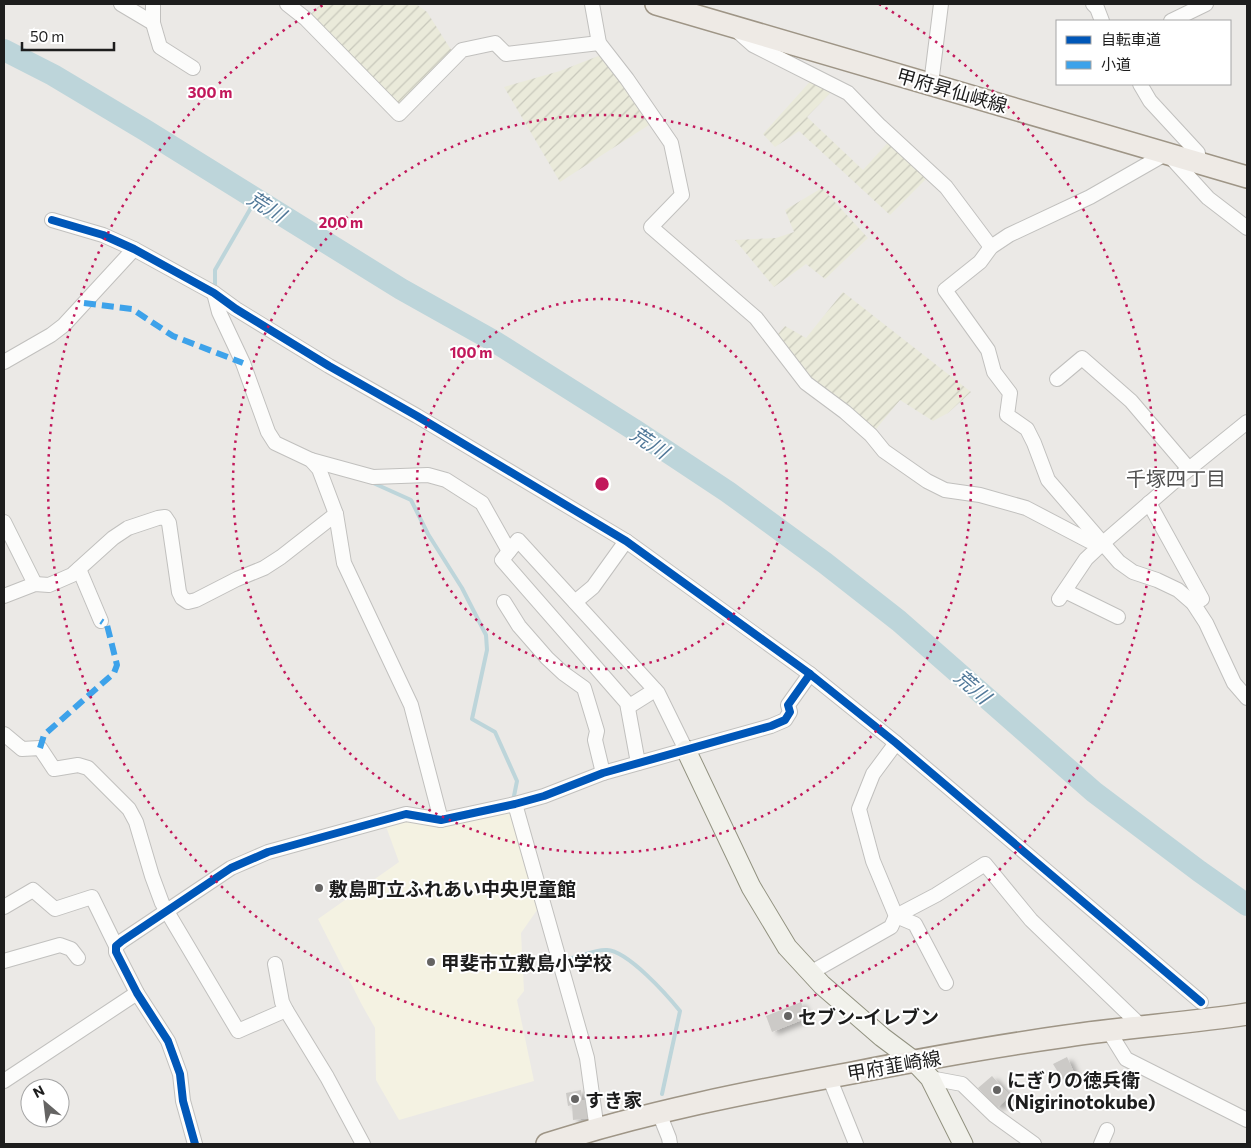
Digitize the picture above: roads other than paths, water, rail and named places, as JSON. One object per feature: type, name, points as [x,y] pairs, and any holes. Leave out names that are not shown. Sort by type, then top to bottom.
[{"type":"main road","name":"甲府昇仙峡線","points":[[656,4],[1247,177]]},
{"type":"main road","name":"甲府韮崎線","points":[[547,1144],[576,1140],[597,1130],[659,1113],[747,1093],[914,1061],[1108,1030],[1238,1016]]},
{"type":"street","points":[[121,4],[153,23]]},
{"type":"street","points":[[153,4],[153,23],[160,47],[193,68]]},
{"type":"street","points":[[287,4],[306,19],[399,114],[462,50],[495,43],[506,54],[599,43]]},
{"type":"street","points":[[592,4],[599,43],[627,79],[670,143],[682,195],[651,227],[756,318],[806,383],[845,412],[871,435],[884,451],[927,481],[944,490],[980,495],[1026,508],[1089,541],[1103,543]]},
{"type":"street","points":[[931,84],[939,28],[940,4]]},
{"type":"street","points":[[1093,4],[1097,8],[1102,20]]},
{"type":"street","points":[[1173,20],[1206,4]]},
{"type":"street","points":[[731,26],[753,45],[848,93],[880,126],[946,187],[991,247]]},
{"type":"street","points":[[1141,85],[1150,101],[1198,154],[1198,162]]},
{"type":"street","points":[[1247,228],[1208,198],[1167,153],[1090,197],[1009,235],[991,247],[980,262],[944,290],[988,350],[994,372],[1010,393],[1007,415],[1027,429],[1048,480],[1119,562],[1132,572],[1157,580],[1178,590],[1193,604],[1206,623],[1234,683],[1247,698]]},
{"type":"street","points":[[52,220],[103,235],[134,249],[214,293],[236,310],[329,366],[417,416],[626,541],[810,674],[896,743],[1201,1002]]},
{"type":"street","points":[[4,362],[51,335],[64,325],[134,249]]},
{"type":"street","points":[[214,293],[219,312],[243,363],[268,432],[275,442],[311,460],[373,477],[428,475],[446,480],[482,503],[510,551]]},
{"type":"street","points":[[1058,379],[1082,358],[1131,401],[1189,469]]},
{"type":"street","points":[[1118,617],[1062,595],[1086,559],[1103,543],[1247,422]]},
{"type":"street","points":[[311,460],[318,469],[336,514],[344,564],[411,705],[441,820]]},
{"type":"street","points":[[1150,503],[1202,599],[1193,604]]},
{"type":"street","points":[[4,596],[35,584],[49,584],[72,575],[113,538],[128,528],[165,517],[169,523],[179,592],[182,598],[188,602],[264,568],[281,558],[336,514]]},
{"type":"street","points":[[4,522],[35,584]]},
{"type":"street","points":[[638,764],[628,703],[502,560],[518,540],[654,690],[686,750],[751,887],[787,947],[810,973],[882,1037],[914,1061],[930,1078],[963,1144]]},
{"type":"street","points":[[575,602],[593,587],[626,541]]},
{"type":"street","points":[[79,569],[101,620]]},
{"type":"street","points":[[504,602],[519,626],[547,658],[563,673],[584,688],[597,731],[595,740],[603,773]]},
{"type":"street","points":[[116,946],[231,868],[268,852],[406,814],[441,820],[514,804],[544,796],[603,773],[771,726],[785,720],[790,712],[788,705],[810,674]]},
{"type":"street","points":[[628,707],[654,690]]},
{"type":"street","points":[[4,734],[22,749],[40,748],[54,769],[78,765],[88,768],[129,809],[136,822],[152,876],[168,912],[238,1031],[286,1010]]},
{"type":"street","points":[[896,743],[873,774],[859,809],[873,861],[896,916],[916,924],[946,983]]},
{"type":"street","points":[[514,804],[587,1058],[597,1130]]},
{"type":"street","points":[[810,973],[891,926],[896,916],[936,895],[985,864],[1031,920],[1142,1027]]},
{"type":"street","points":[[4,907],[33,890],[55,909],[92,896],[116,946],[116,952],[137,993],[168,1042],[180,1074],[183,1101],[195,1144]]},
{"type":"street","points":[[4,962],[60,946],[71,949],[78,958]]},
{"type":"street","points":[[276,964],[282,1002],[327,1077],[363,1144]]},
{"type":"street","points":[[4,1081],[137,993]]},
{"type":"street","points":[[1108,1030],[1126,1059],[1247,1120]]},
{"type":"street","points":[[829,1077],[856,1144]]},
{"type":"street","points":[[930,1078],[962,1084],[994,1115],[1034,1144]]},
{"type":"street","points":[[659,1113],[670,1144]]},
{"type":"street","points":[[1102,1144],[1107,1130]]},
{"type":"waterway","name":"荒川","points":[[4,50],[53,75],[401,289],[492,340],[633,429],[728,492],[825,563],[899,621],[1094,792],[1247,905]]},
{"type":"waterway","points":[[217,290],[215,286],[215,270],[256,199]]},
{"type":"waterway","points":[[371,482],[411,500],[428,534],[462,588],[486,635],[487,650],[472,719],[495,732],[517,781],[513,801]]},
{"type":"waterway","points":[[562,959],[601,950],[616,952],[646,975],[680,1011],[662,1094]]},
{"type":"place","name":"敷島町立ふれあい中央児童館","points":[[319,888]]},
{"type":"place","name":"甲斐市立敷島小学校","points":[[431,962]]},
{"type":"place","name":"セブン-イレブン","points":[[788,1016]]},
{"type":"place","name":"にぎりの徳兵衛 (Nigirinotokube)","points":[[997,1090]]},
{"type":"place","name":"すき家","points":[[575,1099]]},
{"type":"district","name":"千塚四丁目","points":[[1176,478]]}]
